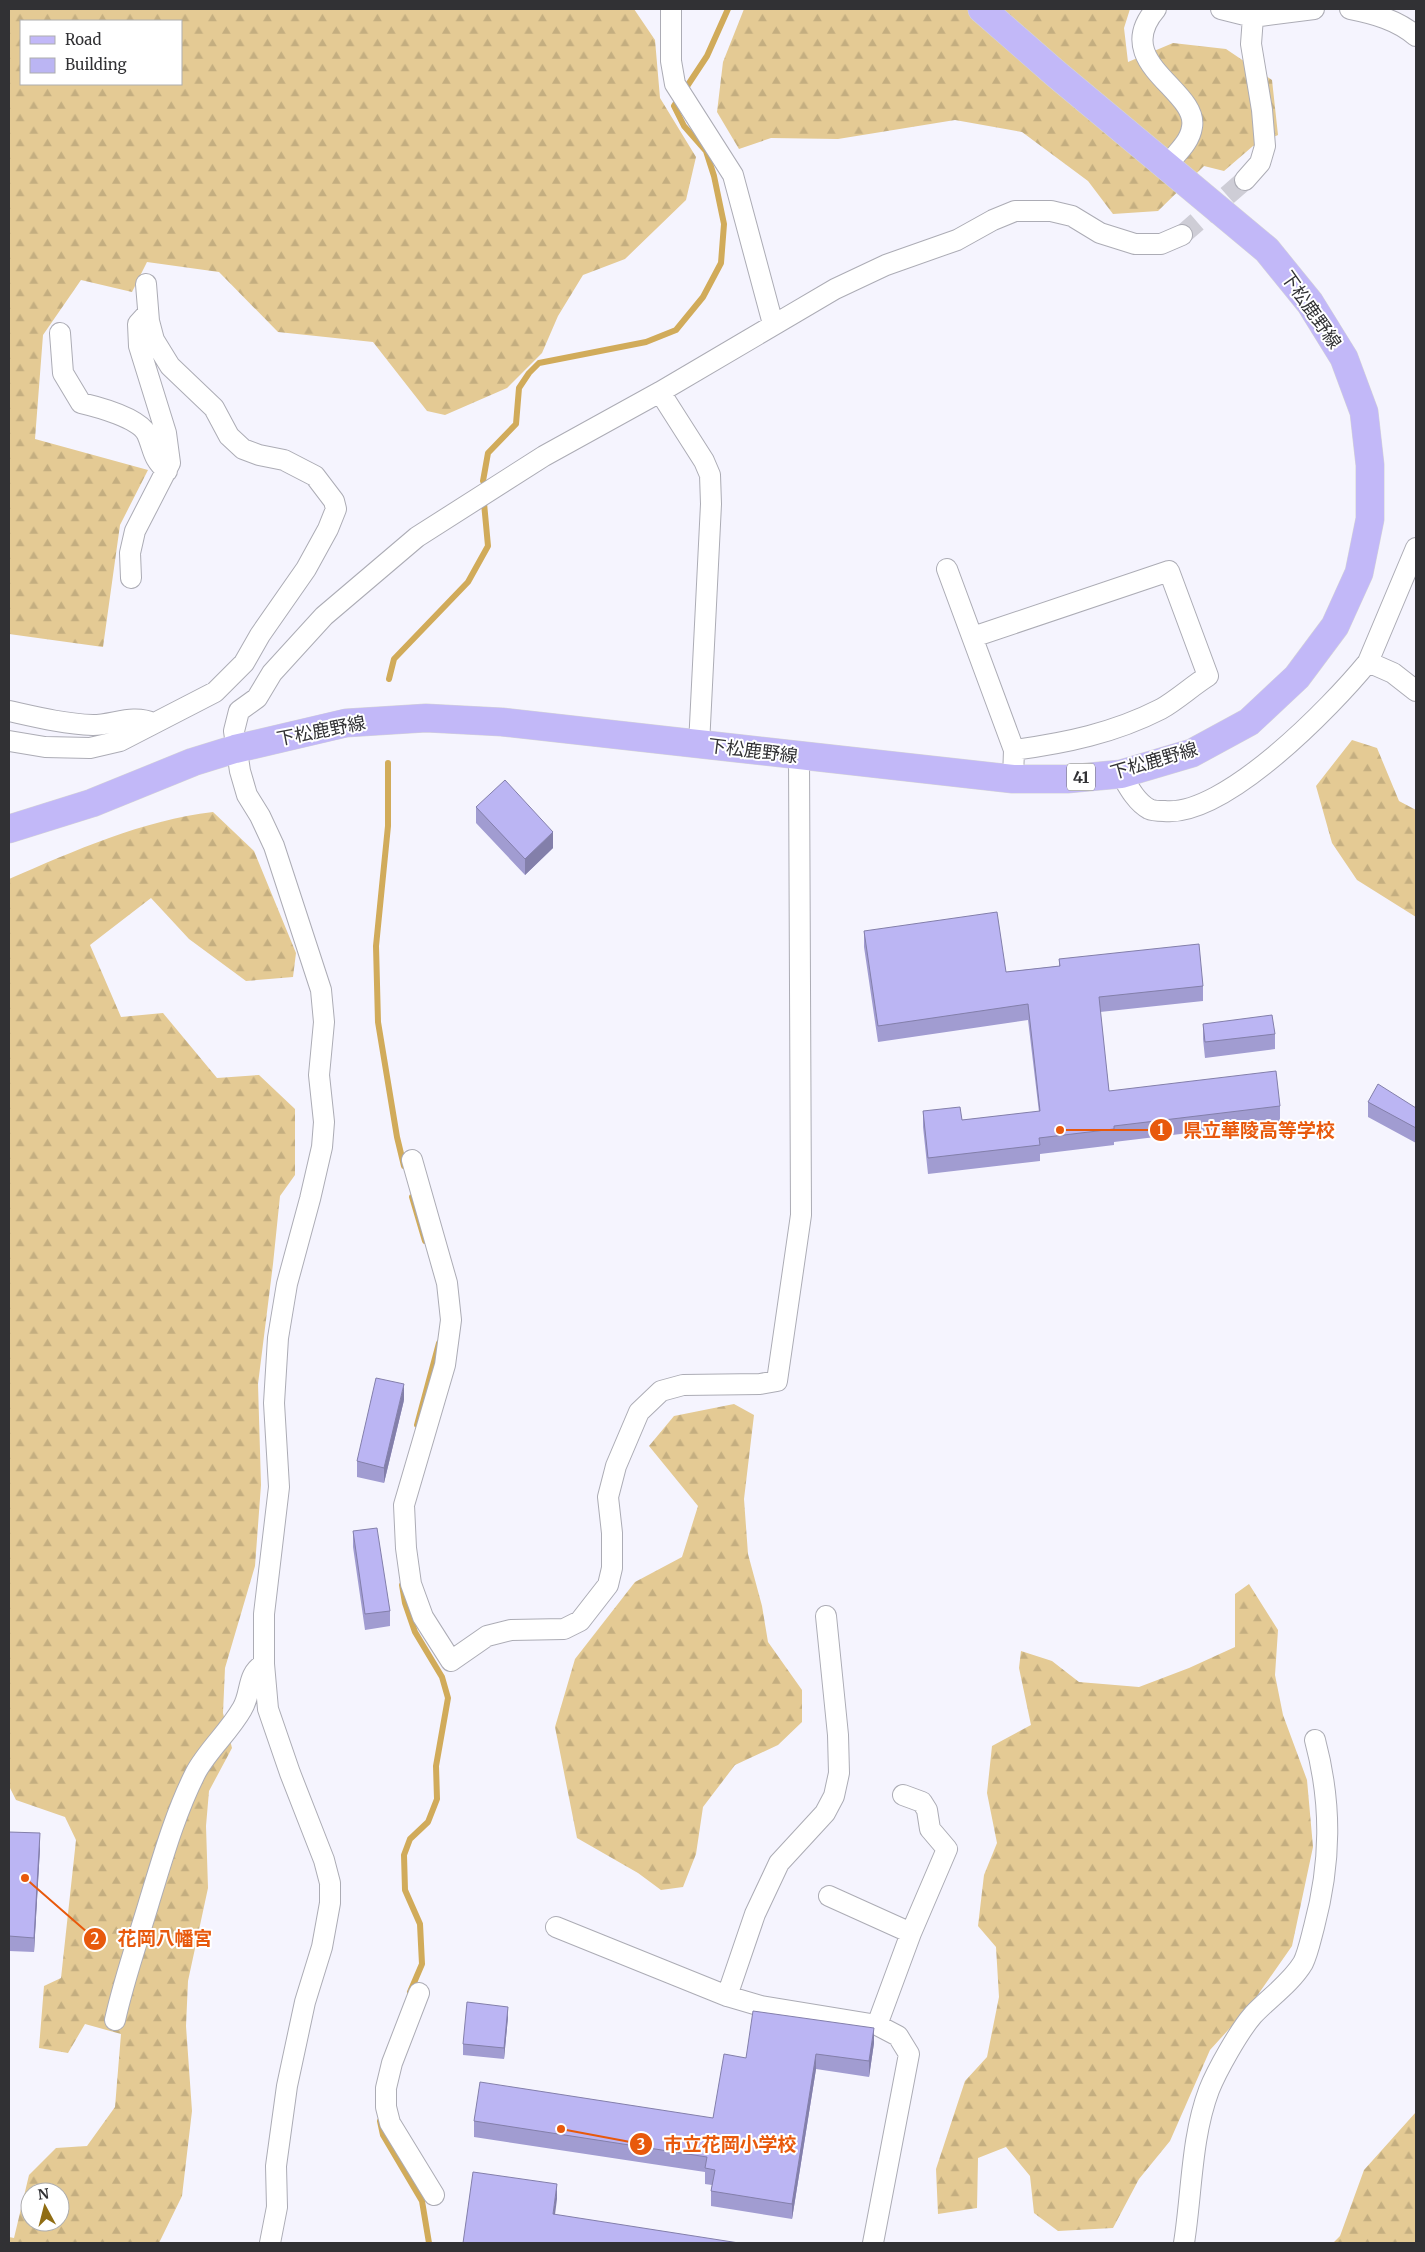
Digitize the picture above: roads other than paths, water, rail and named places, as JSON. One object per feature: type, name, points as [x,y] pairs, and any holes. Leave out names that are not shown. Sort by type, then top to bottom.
[{"type":"main road","name":"下松鹿野線","points":[[9,829],[92,803],[193,762],[236,749],[346,723],[426,718],[502,722],[1013,779],[1067,779],[1121,774],[1192,753],[1249,722],[1297,677],[1335,626],[1359,573],[1370,519],[1370,465],[1364,412],[1344,358],[1310,303],[1267,250],[1167,164],[1055,73],[982,9]]},
{"type":"street","points":[[671,9],[671,61],[675,84],[734,175],[773,324]]},
{"type":"street","points":[[1156,9],[1146,20],[1143,40],[1147,59],[1188,108],[1193,126],[1186,143],[1167,164]]},
{"type":"street","points":[[1221,9],[1253,17],[1314,9]]},
{"type":"street","points":[[1350,9],[1378,15],[1406,27],[1416,36]]},
{"type":"street","points":[[1246,180],[1260,163],[1265,146],[1262,110],[1251,44],[1253,17]]},
{"type":"street","points":[[270,2243],[277,2207],[276,2166],[287,2086],[305,2002],[322,1947],[330,1903],[330,1883],[324,1860],[290,1774],[268,1708],[264,1664],[264,1614],[279,1487],[274,1403],[278,1338],[287,1284],[322,1147],[324,1122],[319,1075],[324,1022],[321,990],[274,846],[260,816],[247,795],[236,749],[234,731],[239,711],[257,698],[272,673],[324,616],[417,537],[544,456],[660,392],[773,324],[844,285],[886,265],[957,240],[1015,211],[1051,210],[1072,216],[1100,233],[1135,244],[1161,244],[1182,235]]},
{"type":"street","points":[[9,741],[45,747],[90,748],[120,741],[215,692],[244,663],[260,635],[306,570],[328,530],[336,509],[334,501],[315,476],[284,460],[259,455],[243,448],[230,436],[214,408],[170,366],[154,340],[148,313],[146,284]]},
{"type":"street","points":[[131,578],[130,554],[135,530],[144,509],[170,463],[166,433],[139,346],[138,324],[148,313]]},
{"type":"street","points":[[60,333],[63,373],[81,403],[107,409],[137,424],[146,432],[156,462],[167,471]]},
{"type":"street","points":[[660,392],[704,461],[710,475],[711,514],[699,744]]},
{"type":"street","points":[[1121,774],[1134,795],[1150,810],[1174,812],[1203,804],[1260,768],[1301,733],[1346,689],[1368,662],[1416,548]]},
{"type":"street","points":[[947,569],[1014,750],[1013,779]]},
{"type":"street","points":[[973,637],[1170,571],[1208,676],[1162,708],[1118,729],[1066,743],[1014,750]]},
{"type":"street","points":[[1368,662],[1393,673],[1416,691]]},
{"type":"street","points":[[215,692],[239,711]]},
{"type":"street","points":[[9,711],[60,722],[94,725],[144,719],[153,723]]},
{"type":"street","points":[[412,1160],[447,1283],[450,1320],[444,1365],[404,1505],[406,1548],[411,1584],[423,1617],[451,1661],[487,1636],[511,1630],[564,1629],[580,1621],[608,1585],[612,1568],[612,1533],[608,1496],[616,1466],[639,1412],[661,1392],[683,1385],[760,1384],[777,1381],[801,1215],[798,756]]},
{"type":"street","points":[[727,1996],[755,1914],[779,1863],[825,1813],[834,1796],[839,1772],[838,1735],[826,1616]]},
{"type":"street","points":[[115,2020],[124,1978],[163,1853],[196,1772],[234,1723],[246,1703],[250,1680],[256,1669],[264,1664]]},
{"type":"street","points":[[1184,2243],[1199,2128],[1209,2090],[1225,2059],[1252,2017],[1303,1963],[1321,1901],[1327,1857],[1328,1814],[1324,1772],[1315,1740]]},
{"type":"street","points":[[877,2025],[946,1849],[930,1829],[927,1810],[922,1802],[903,1795]]},
{"type":"street","points":[[829,1896],[912,1933]]},
{"type":"street","points":[[556,1927],[727,1996],[761,2006],[877,2025],[898,2036],[909,2054],[873,2243]]},
{"type":"street","points":[[420,1993],[392,2062],[386,2088],[386,2107],[390,2123],[434,2195]]},
{"type":"waterway","points":[[483,481],[488,453],[516,424],[519,388],[529,373],[539,363],[646,342],[676,330],[703,297],[721,263],[724,224],[714,176],[706,151],[684,126],[674,106],[707,56],[728,9]]},
{"type":"waterway","points":[[389,679],[394,659],[468,582],[488,546],[484,503]]},
{"type":"waterway","points":[[388,763],[388,826],[376,946],[378,1022],[397,1137],[404,1166]]},
{"type":"waterway","points":[[412,1197],[425,1241]]},
{"type":"waterway","points":[[417,1425],[439,1343]]},
{"type":"waterway","points":[[402,1585],[405,1603],[415,1632],[442,1677],[448,1698],[436,1766],[437,1799],[428,1822],[410,1839],[404,1855],[405,1890],[420,1924],[422,1964],[410,1992]]},
{"type":"waterway","points":[[380,2121],[383,2135],[422,2201],[429,2243]]},
{"type":"tunnel","points":[[1182,235],[1245,180]]},
{"type":"place","name":"県立華陵高等学校","points":[[1060,1130]]},
{"type":"place","name":"花岡八幡宮","points":[[25,1878]]},
{"type":"place","name":"市立花岡小学校","points":[[561,2129]]}]
